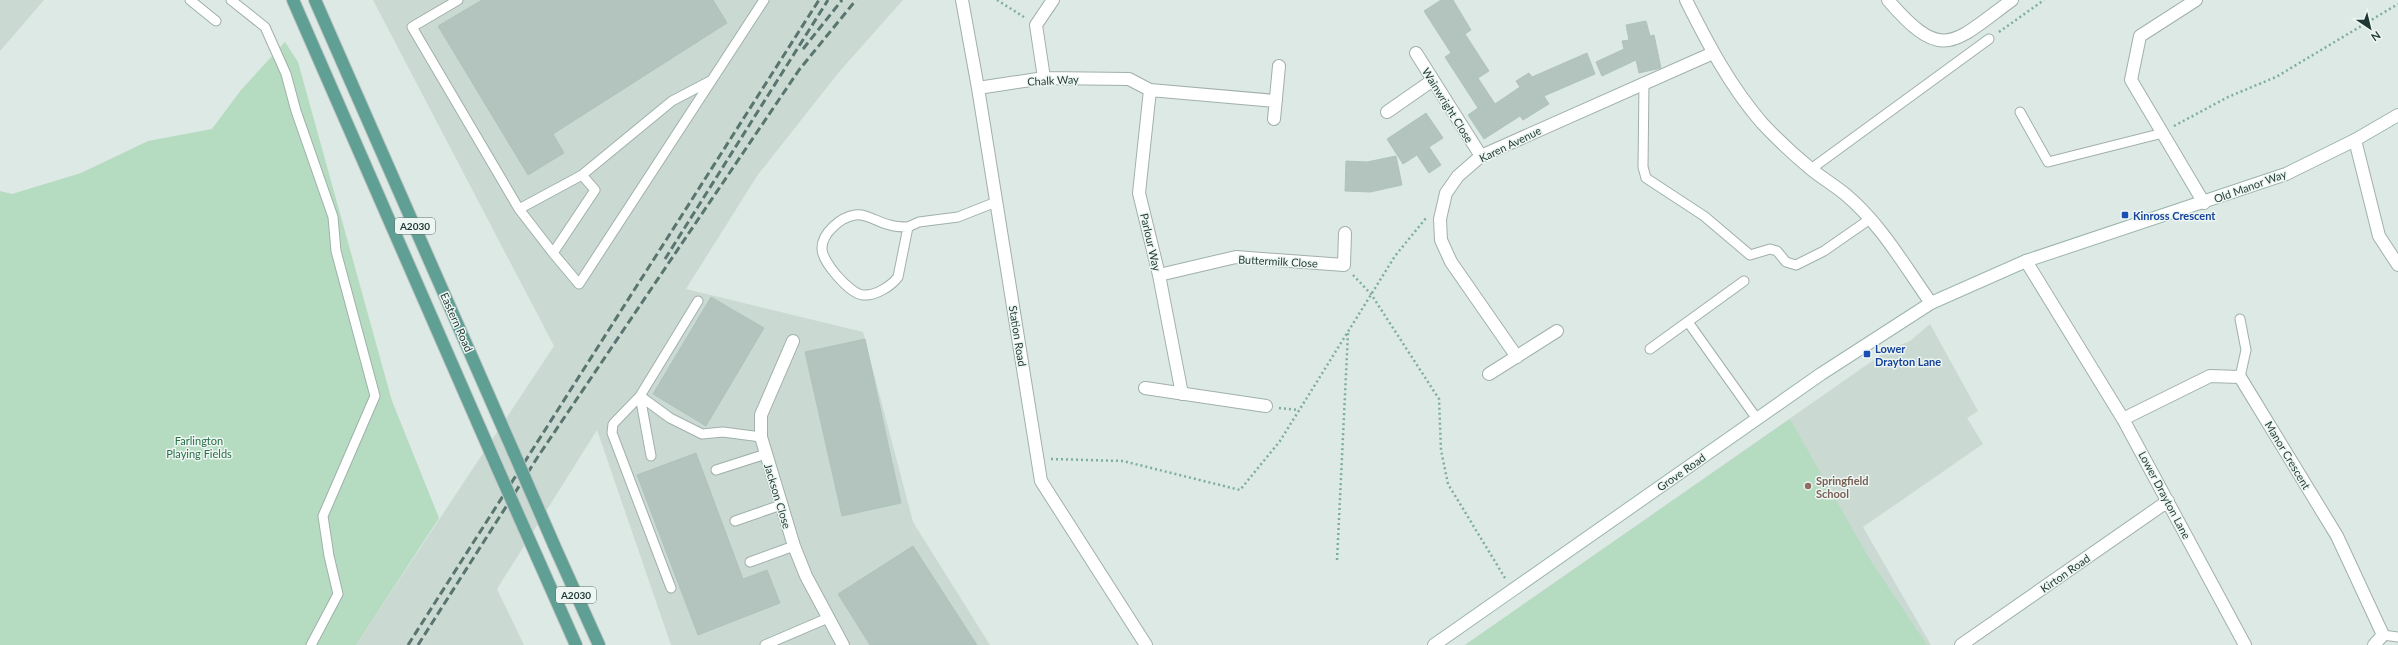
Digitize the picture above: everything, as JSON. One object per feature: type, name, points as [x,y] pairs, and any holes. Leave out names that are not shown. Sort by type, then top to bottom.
[{"type":"main road","name":"Eastern Road","points":[[293,0],[576,645]]},
{"type":"main road","name":"Eastern Road","points":[[315,0],[599,645]]},
{"type":"street","name":"Station Road","points":[[962,0],[978,88],[1041,481],[1146,645]]},
{"type":"street","points":[[1044,78],[1036,25],[1053,0]]},
{"type":"street","points":[[1686,0],[1713,53],[1739,95],[1763,124],[1811,169],[1845,194],[1870,219],[1882,232],[1931,303],[2026,261]]},
{"type":"street","points":[[1888,0],[1903,17],[1931,40],[1945,41],[1959,39],[2012,0]]},
{"type":"street","points":[[2196,0],[2140,36],[2131,80],[2204,203]]},
{"type":"street","name":"Wainwright Close","points":[[1416,53],[1481,156]]},
{"type":"street","name":"Karen Avenue","points":[[1517,357],[1451,262],[1441,240],[1440,219],[1446,193],[1458,176],[1481,156],[1644,82],[1713,53]]},
{"type":"street","points":[[1274,119],[1279,66]]},
{"type":"street","name":"Chalk Way","points":[[978,88],[1044,78],[1129,79],[1150,90]]},
{"type":"street","points":[[1387,112],[1433,80]]},
{"type":"street","points":[[1150,90],[1276,100]]},
{"type":"street","name":"Parlour Way","points":[[1150,90],[1139,193],[1159,275],[1182,394]]},
{"type":"street","name":"Old Manor Way","points":[[2026,261],[2204,203],[2286,174],[2355,140],[2398,115]]},
{"type":"street","points":[[2355,140],[2379,236],[2398,265]]},
{"type":"street","points":[[1344,265],[1345,233]]},
{"type":"street","name":"Buttermilk Close","points":[[1159,275],[1236,257],[1344,265]]},
{"type":"street","name":"Lower Drayton Lane","points":[[2026,261],[2123,419],[2245,645]]},
{"type":"street","name":"Grove Road","points":[[1434,645],[1821,374],[1931,303]]},
{"type":"street","points":[[1489,374],[1557,331]]},
{"type":"street","name":"Jackson Close","points":[[793,342],[761,416],[761,437],[794,546],[806,576],[843,645]]},
{"type":"street","points":[[2123,419],[2210,376],[2240,377]]},
{"type":"street","name":"Manor Crescent","points":[[2240,377],[2337,536],[2383,635]]},
{"type":"street","points":[[1145,388],[1266,406]]},
{"type":"street","name":"Kirton Road","points":[[1961,645],[2168,502]]},
{"type":"street","points":[[2374,645],[2383,635]]},
{"type":"lane","points":[[190,0],[216,20]]},
{"type":"lane","points":[[231,0],[264,27],[286,74],[296,111],[333,217],[336,251],[375,396],[323,516],[329,556],[338,594],[311,645]]},
{"type":"lane","points":[[458,0],[412,27],[519,209],[579,284],[764,0]]},
{"type":"lane","points":[[1811,169],[1989,39]]},
{"type":"lane","points":[[519,209],[582,175],[672,101],[713,79]]},
{"type":"lane","points":[[1644,82],[1644,167],[1646,178],[1704,216],[1750,255],[1770,249],[1777,251],[1786,262],[1796,266],[1824,251],[1870,219]]},
{"type":"lane","points":[[2020,112],[2048,162],[2163,133]]},
{"type":"lane","points":[[553,253],[595,190],[582,175]]},
{"type":"lane","points":[[908,227],[898,277],[878,291],[863,295],[857,293],[835,273],[824,257],[822,248],[825,238],[833,227],[849,217],[860,215],[892,226],[908,227],[919,222],[958,217],[996,202]]},
{"type":"lane","points":[[1650,349],[1744,281]]},
{"type":"lane","points":[[670,588],[612,432],[613,424],[640,396],[698,301]]},
{"type":"lane","points":[[2240,319],[2246,350],[2240,377]]},
{"type":"lane","points":[[1688,322],[1757,419]]},
{"type":"lane","points":[[640,396],[670,418],[702,434],[723,432],[761,437]]},
{"type":"lane","points":[[640,396],[651,456]]},
{"type":"lane","points":[[716,470],[766,454]]},
{"type":"lane","points":[[734,521],[781,505]]},
{"type":"lane","points":[[750,562],[794,546]]},
{"type":"lane","points":[[765,645],[828,618]]},
{"type":"lane","points":[[2383,635],[2398,637]]},
{"type":"path","points":[[997,0],[1036,25]]},
{"type":"path","points":[[1989,39],[2044,0]]},
{"type":"path","points":[[2163,133],[2228,97],[2276,77],[2398,4]]},
{"type":"path","points":[[1038,460],[1123,461],[1240,490],[1280,441],[1395,256],[1428,216]]},
{"type":"path","points":[[1344,265],[1371,294],[1440,399],[1441,450],[1448,484],[1512,590]]},
{"type":"path","points":[[1337,560],[1348,331]]},
{"type":"path","points":[[1266,406],[1299,410]]},
{"type":"shaded area","points":[[0,0],[44,0],[0,51]]},
{"type":"shaded area","points":[[373,0],[903,0],[839,72],[757,176],[686,289],[863,332],[913,522],[990,645],[671,645],[597,430],[497,589],[524,645],[356,645],[554,346]]},
{"type":"shaded area","name":"Springfield School","points":[[1930,324],[1978,411],[1967,418],[1983,444],[1863,527],[1931,645],[1465,645],[1888,350],[1910,341]]},
{"type":"green space","name":"Farlington Playing Fields","points":[[285,42],[298,62],[392,401],[439,518],[356,645],[0,645],[0,191],[12,194],[81,173],[148,141],[212,129],[241,90]]},
{"type":"green space","name":"Springfield School","points":[[1790,419],[1869,558],[1927,645],[1465,645]]},
{"type":"building","points":[[482,0],[713,0],[727,23],[553,134],[564,153],[528,175],[438,26]]},
{"type":"building","points":[[1441,0],[1453,0],[1471,30],[1465,34],[1489,71],[1478,78],[1495,104],[1520,87],[1516,81],[1529,73],[1532,77],[1587,53],[1595,74],[1544,96],[1549,104],[1523,120],[1520,116],[1484,139],[1468,115],[1478,108],[1445,57],[1451,53],[1424,11]]},
{"type":"building","points":[[1646,21],[1650,36],[1654,35],[1661,68],[1639,73],[1636,60],[1602,76],[1596,62],[1624,49],[1622,41],[1629,40],[1626,25]]},
{"type":"building","points":[[1426,113],[1443,138],[1429,147],[1441,165],[1429,173],[1417,155],[1403,164],[1387,139]]},
{"type":"building","points":[[1396,156],[1402,185],[1370,192],[1345,191],[1346,161],[1367,162]]},
{"type":"building","points":[[711,297],[764,328],[706,426],[653,394]]},
{"type":"building","points":[[865,339],[901,503],[842,516],[805,352]]},
{"type":"building","points":[[696,453],[743,579],[767,570],[780,603],[698,635],[637,475]]},
{"type":"building","points":[[913,546],[977,645],[870,645],[838,594]]},
{"type":"railway","points":[[408,645],[819,0]]},
{"type":"railway","points":[[665,259],[828,0]]},
{"type":"railway","points":[[803,49],[842,0]]},
{"type":"railway","points":[[418,645],[539,455],[799,70],[856,0]]},
{"type":"place","name":"Kinross Crescent","points":[[2125,215]]},
{"type":"place","name":"Lower Drayton Lane","points":[[1867,354]]},
{"type":"place","name":"Springfield School","points":[[1808,486]]}]
